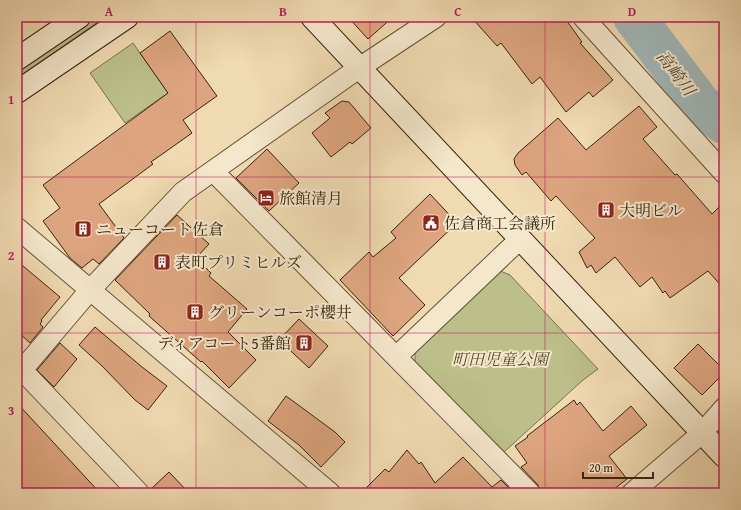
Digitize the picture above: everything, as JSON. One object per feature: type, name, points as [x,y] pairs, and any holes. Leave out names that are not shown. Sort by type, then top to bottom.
[{"type":"street","points":[[17,59],[79,17]]},
{"type":"street","points":[[17,92],[126,17]]},
{"type":"street","points":[[312,17],[724,456]]},
{"type":"street","points":[[139,493],[22,370],[90,290],[183,192],[359,68],[436,17]]},
{"type":"street","points":[[584,17],[724,173]]},
{"type":"street","points":[[213,171],[530,493]]},
{"type":"street","points":[[17,228],[330,493]]},
{"type":"street","points":[[396,357],[520,239]]},
{"type":"street","points":[[632,493],[702,433],[724,408]]},
{"type":"green space","points":[[97,17],[105,17],[17,78],[17,72]]},
{"type":"green space","points":[[133,43],[168,93],[125,123],[90,73]]},
{"type":"green space","name":"町田児童公園","points":[[498,270],[510,275],[598,369],[583,380],[503,453],[415,365],[415,349]]},
{"type":"building","points":[[348,17],[393,17],[368,39]]},
{"type":"building","points":[[471,17],[564,17],[582,42],[580,43],[613,80],[593,97],[589,92],[566,112],[540,77],[532,84],[501,43],[497,46]]},
{"type":"building","points":[[170,31],[217,96],[183,120],[192,133],[151,162],[153,164],[99,204],[124,238],[99,264],[93,259],[82,268],[70,258],[43,221],[60,208],[43,185],[168,93],[140,53]]},
{"type":"building","points":[[342,101],[349,102],[371,128],[352,144],[350,142],[331,157],[312,133],[330,118],[325,113]]},
{"type":"building","points":[[639,106],[657,127],[643,139],[675,175],[677,174],[712,214],[724,202],[724,289],[708,271],[670,298],[665,291],[663,293],[652,277],[640,287],[615,257],[596,273],[591,265],[587,268],[579,252],[595,238],[556,196],[551,201],[526,172],[522,175],[515,165],[514,159],[518,153],[558,118],[586,150]]},
{"type":"building","name":"旅館清月","points":[[267,149],[299,183],[269,211],[236,178]]},
{"type":"building","points":[[430,194],[457,223],[399,278],[425,305],[393,336],[340,280],[369,252],[373,257],[396,238],[391,232]]},
{"type":"building","points":[[177,215],[209,244],[196,258],[211,273],[209,276],[247,309],[228,332],[256,360],[229,388],[202,361],[201,362],[149,316],[150,314],[115,280]]},
{"type":"building","points":[[17,261],[60,297],[41,320],[42,321],[40,324],[43,327],[30,343],[17,331]]},
{"type":"building","name":"ディアコート5番館","points":[[299,319],[328,346],[309,368],[279,340]]},
{"type":"building","points":[[95,327],[167,386],[148,410],[135,400],[79,345]]},
{"type":"building","points":[[60,343],[77,359],[54,387],[37,370]]},
{"type":"building","points":[[698,344],[724,370],[724,373],[702,395],[674,368]]},
{"type":"building","points":[[286,396],[335,432],[345,442],[321,467],[299,445],[268,421]]},
{"type":"building","points":[[574,400],[577,405],[580,402],[603,431],[631,406],[647,425],[609,456],[627,479],[609,493],[541,493],[538,485],[521,467],[527,463],[515,446]]},
{"type":"building","points":[[17,403],[100,493],[17,493]]},
{"type":"building","points":[[407,450],[419,464],[421,462],[435,483],[463,457],[492,487],[501,480],[514,493],[361,493],[385,469],[389,472]]},
{"type":"building","points":[[169,472],[189,493],[150,493],[150,490]]},
{"type":"waterway","name":"高崎川","points":[[634,17],[700,104],[724,123]]},
{"type":"place","name":"旅館清月","points":[[266,198]]},
{"type":"place","name":"大明ビル","points":[[606,210]]},
{"type":"place","name":"佐倉商工会議所","points":[[431,223]]},
{"type":"place","name":"ニューコート佐倉","points":[[83,229]]},
{"type":"place","name":"表町プリミヒルズ","points":[[162,262]]},
{"type":"place","name":"グリーンコーポ櫻井","points":[[195,312]]},
{"type":"place","name":"ディアコート5番館","points":[[304,343]]}]
